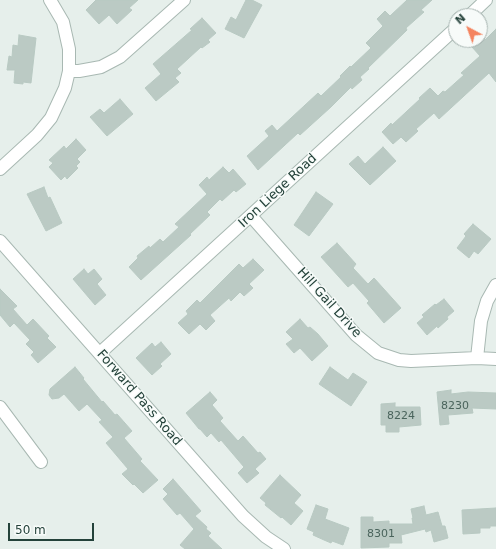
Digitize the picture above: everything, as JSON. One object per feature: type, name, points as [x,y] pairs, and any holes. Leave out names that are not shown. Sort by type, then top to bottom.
[{"type":"street","points":[[0,169],[37,135],[51,118],[66,88],[69,71],[69,49],[63,22],[50,0]]},
{"type":"street","points":[[69,71],[79,71],[101,67],[120,57],[184,0]]},
{"type":"street","points":[[477,8],[486,0]]},
{"type":"street","name":"Iron Liege Road","points":[[100,353],[448,35]]},
{"type":"street","name":"Hill Gail Drive","points":[[251,216],[356,335],[378,353],[399,360],[411,361],[477,358],[496,359]]},
{"type":"street","name":"Forward Pass Road","points":[[0,241],[243,516],[266,537],[284,549]]},
{"type":"street","points":[[477,358],[481,321],[487,301],[496,285]]},
{"type":"street","points":[[0,407],[41,462]]},
{"type":"building","points":[[96,0],[138,0],[129,8],[132,10],[117,24],[109,15],[99,24],[86,10]]},
{"type":"building","points":[[246,0],[252,0],[262,5],[244,38],[225,29],[231,17],[236,20]]},
{"type":"building","points":[[407,0],[432,0],[421,10],[424,12],[406,28],[407,30],[360,77],[362,80],[352,89],[351,87],[300,135],[298,133],[258,170],[247,156],[269,136],[265,131],[272,125],[277,131],[318,93],[321,96],[350,66],[351,67],[371,48],[366,43],[383,26],[377,19],[385,11],[390,16]]},
{"type":"building","points":[[202,18],[216,33],[208,40],[210,42],[202,48],[201,47],[177,69],[181,73],[175,78],[179,82],[156,101],[145,88],[161,74],[153,64],[192,30],[190,29]]},
{"type":"building","points":[[496,29],[496,82],[489,73],[439,119],[434,113],[416,129],[418,131],[406,142],[401,137],[393,144],[382,132],[391,123],[392,125],[430,88],[438,96],[443,91],[445,92],[464,75],[461,73],[480,56],[473,48],[488,48],[488,37]]},
{"type":"building","points":[[19,35],[36,38],[31,83],[14,83],[15,70],[7,70],[9,56],[12,57],[13,45],[18,46]]},
{"type":"building","points":[[120,99],[133,114],[107,136],[90,117],[100,109],[104,113]]},
{"type":"building","points":[[76,139],[86,150],[77,159],[80,162],[76,166],[78,168],[67,179],[65,176],[61,180],[49,167],[53,163],[49,160],[64,146],[66,149]]},
{"type":"building","points":[[383,147],[396,161],[370,185],[349,164],[358,156],[365,164]]},
{"type":"building","points":[[223,167],[229,173],[233,169],[246,184],[236,192],[234,190],[222,201],[220,199],[207,212],[210,215],[190,234],[191,235],[141,280],[129,267],[138,258],[137,256],[149,246],[150,248],[160,239],[163,242],[179,227],[175,224],[207,194],[199,185],[207,177],[209,180]]},
{"type":"building","points":[[44,187],[48,198],[50,197],[62,223],[46,231],[27,194]]},
{"type":"building","points":[[316,192],[333,204],[309,236],[294,225]]},
{"type":"building","points":[[473,224],[491,239],[478,254],[474,251],[469,258],[457,248],[466,236],[464,234]]},
{"type":"building","points":[[337,243],[356,264],[353,268],[368,284],[374,278],[401,308],[384,323],[367,303],[369,301],[353,283],[348,287],[321,257]]},
{"type":"building","points":[[253,259],[264,270],[249,284],[253,288],[244,296],[240,292],[231,301],[229,298],[210,315],[215,321],[206,330],[200,324],[189,334],[178,323],[188,314],[186,311],[197,300],[200,303],[239,264],[243,268]]},
{"type":"building","points":[[84,269],[88,274],[94,269],[102,279],[97,284],[106,295],[95,305],[73,279]]},
{"type":"building","points":[[0,289],[17,306],[13,309],[27,325],[33,319],[49,336],[47,338],[56,347],[38,363],[31,355],[34,352],[26,344],[30,340],[14,323],[10,327],[0,315]]},
{"type":"building","points":[[444,299],[454,311],[438,328],[437,326],[427,335],[417,323],[424,317],[422,315],[435,304],[436,305]]},
{"type":"building","points":[[300,319],[308,328],[310,327],[318,334],[328,346],[312,361],[300,348],[294,353],[286,344],[293,339],[286,332]]},
{"type":"building","points":[[161,342],[171,354],[160,364],[162,366],[152,375],[136,358],[152,343],[155,347]]},
{"type":"building","points":[[75,367],[102,402],[103,401],[115,415],[117,414],[132,431],[124,438],[142,459],[140,461],[158,480],[143,493],[122,474],[128,469],[106,443],[113,437],[99,422],[102,420],[87,404],[79,411],[64,394],[59,398],[52,399],[49,395],[50,389]]},
{"type":"building","points":[[330,367],[348,380],[353,373],[367,382],[351,406],[319,384]]},
{"type":"building","points":[[451,390],[451,394],[468,392],[496,393],[496,409],[472,408],[473,413],[448,415],[449,424],[440,425],[437,392]]},
{"type":"building","points":[[210,392],[217,400],[212,405],[223,418],[220,421],[238,441],[243,436],[258,453],[260,452],[266,459],[255,469],[259,473],[247,483],[238,473],[244,467],[221,440],[219,442],[211,433],[207,437],[186,413]]},
{"type":"building","points":[[395,403],[395,407],[420,407],[421,425],[399,427],[399,432],[386,432],[386,425],[381,425],[381,404]]},
{"type":"building","points":[[280,475],[301,495],[294,503],[303,511],[291,525],[265,505],[266,503],[260,498]]},
{"type":"building","points":[[173,479],[201,511],[195,516],[211,533],[208,536],[222,549],[185,549],[180,545],[194,529],[180,513],[177,515],[163,499],[168,494],[163,489]]},
{"type":"building","points":[[316,505],[328,509],[325,519],[349,528],[343,545],[324,540],[313,535],[314,532],[307,529]]},
{"type":"building","points":[[424,506],[426,515],[438,512],[442,526],[445,526],[448,538],[434,542],[431,530],[426,532],[425,529],[401,535],[402,543],[389,543],[389,547],[361,548],[361,517],[373,517],[373,522],[389,521],[389,524],[413,524],[411,509]]},
{"type":"building","points":[[496,508],[496,526],[490,526],[490,528],[480,528],[480,533],[463,534],[462,510]]}]
